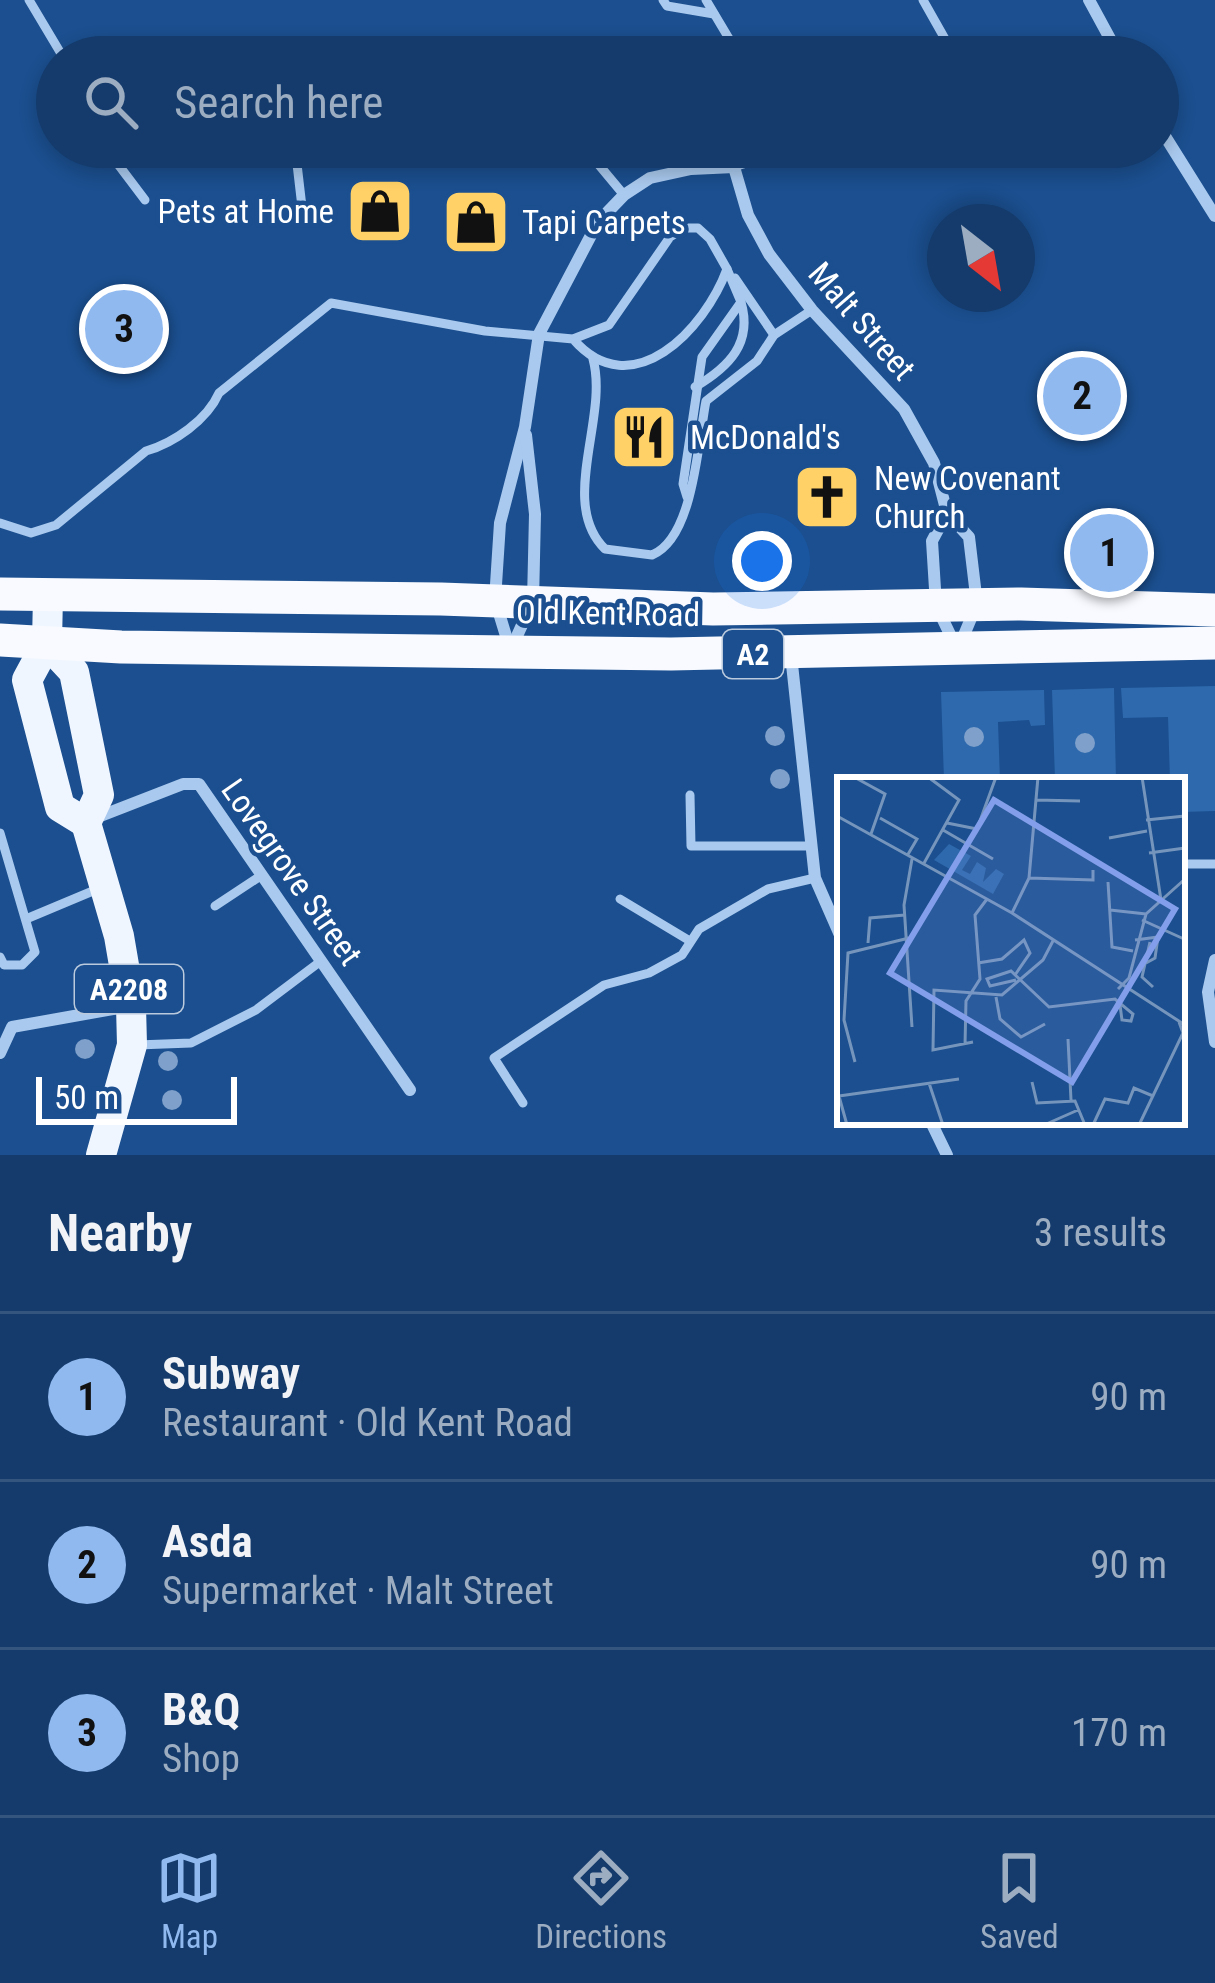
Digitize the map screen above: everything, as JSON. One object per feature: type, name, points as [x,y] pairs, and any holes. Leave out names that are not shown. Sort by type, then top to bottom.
[{"type":"highway","name":"Old Kent Road","points":[[0,594],[495,600],[712,609],[977,604],[1215,610]]},
{"type":"highway","name":"Old Kent Road","points":[[0,640],[791,654],[1215,643]]},
{"type":"main road","name":"A2208","points":[[49,595],[47,643],[27,680],[60,807],[86,824]]},
{"type":"main road","name":"A2208","points":[[47,643],[74,672],[98,795],[86,824],[127,970],[131,1006],[132,1045],[100,1155]]},
{"type":"street","points":[[1089,0],[1109,36]]},
{"type":"street","points":[[1179,159],[1215,216]]},
{"type":"street","points":[[511,650],[495,600],[501,513],[525,428],[539,334],[591,234],[624,195],[650,178],[712,168]]},
{"type":"street","name":"Malt Street","points":[[734,168],[758,235],[812,310],[904,410],[934,464],[947,513],[969,537],[977,604]]},
{"type":"street","points":[[511,650],[533,601],[535,514],[525,428]]},
{"type":"street","points":[[947,513],[932,541],[936,605],[957,650]]},
{"type":"street","points":[[957,650],[977,604]]},
{"type":"street","points":[[791,654],[814,878],[837,928]]},
{"type":"street","name":"Lovegrove Street","points":[[86,824],[115,808],[183,784],[200,784],[410,1090]]},
{"type":"street","points":[[1215,961],[1208,992],[1215,1042]]},
{"type":"street","points":[[0,1053],[6,1025],[131,1006]]},
{"type":"street","points":[[932,1125],[946,1155]]},
{"type":"lane","points":[[29,0],[50,36]]},
{"type":"lane","points":[[663,0],[667,6],[715,14]]},
{"type":"lane","points":[[706,0],[728,36]]},
{"type":"lane","points":[[922,0],[943,36]]},
{"type":"lane","points":[[121,168],[145,200]]},
{"type":"lane","points":[[297,168],[302,207]]},
{"type":"lane","points":[[602,168],[624,195]]},
{"type":"lane","points":[[0,523],[31,533],[56,525],[146,451],[163,446],[211,410],[219,393],[331,303],[485,331],[573,339],[609,325],[670,237],[683,228],[698,228],[710,239],[746,319],[745,338],[721,372],[695,388]]},
{"type":"lane","points":[[727,269],[775,335]]},
{"type":"lane","points":[[593,359],[628,365],[678,344],[720,289],[727,269]]},
{"type":"lane","points":[[687,496],[683,484],[702,357],[741,302]]},
{"type":"lane","points":[[573,339],[593,359],[598,386],[584,513],[598,543],[614,552],[652,556],[663,551],[678,529],[696,473],[706,401],[757,361],[775,335],[812,310]]},
{"type":"lane","points":[[690,795],[691,846],[810,846]]},
{"type":"lane","points":[[0,833],[35,952],[22,965],[4,965],[0,957]]},
{"type":"lane","points":[[215,906],[262,875]]},
{"type":"lane","points":[[523,1103],[494,1058],[604,985],[650,973],[682,955],[699,928],[768,889],[814,878]]},
{"type":"lane","points":[[26,919],[105,886]]},
{"type":"lane","points":[[620,899],[690,941]]},
{"type":"lane","points":[[132,1045],[191,1043],[256,1010],[321,961]]},
{"type":"shaded area","points":[[1215,686],[1215,811],[1185,812],[1185,777],[1170,777],[1168,717],[1123,718],[1121,688]]},
{"type":"shaded area","points":[[1114,688],[1116,777],[1055,777],[1052,690]]},
{"type":"shaded area","points":[[1044,690],[1045,725],[1031,726],[1029,720],[998,722],[1000,777],[944,777],[941,692]]},
{"type":"place","name":"Pets at Home","points":[[380,211]]},
{"type":"place","name":"Tapi Carpets","points":[[476,222]]},
{"type":"place","name":"B&Q","points":[[124,329]]},
{"type":"place","name":"Asda","points":[[1082,396]]},
{"type":"place","name":"McDonald's","points":[[644,437]]},
{"type":"place","name":"New Covenant Church","points":[[827,497]]},
{"type":"place","name":"Subway","points":[[1109,553]]}]
